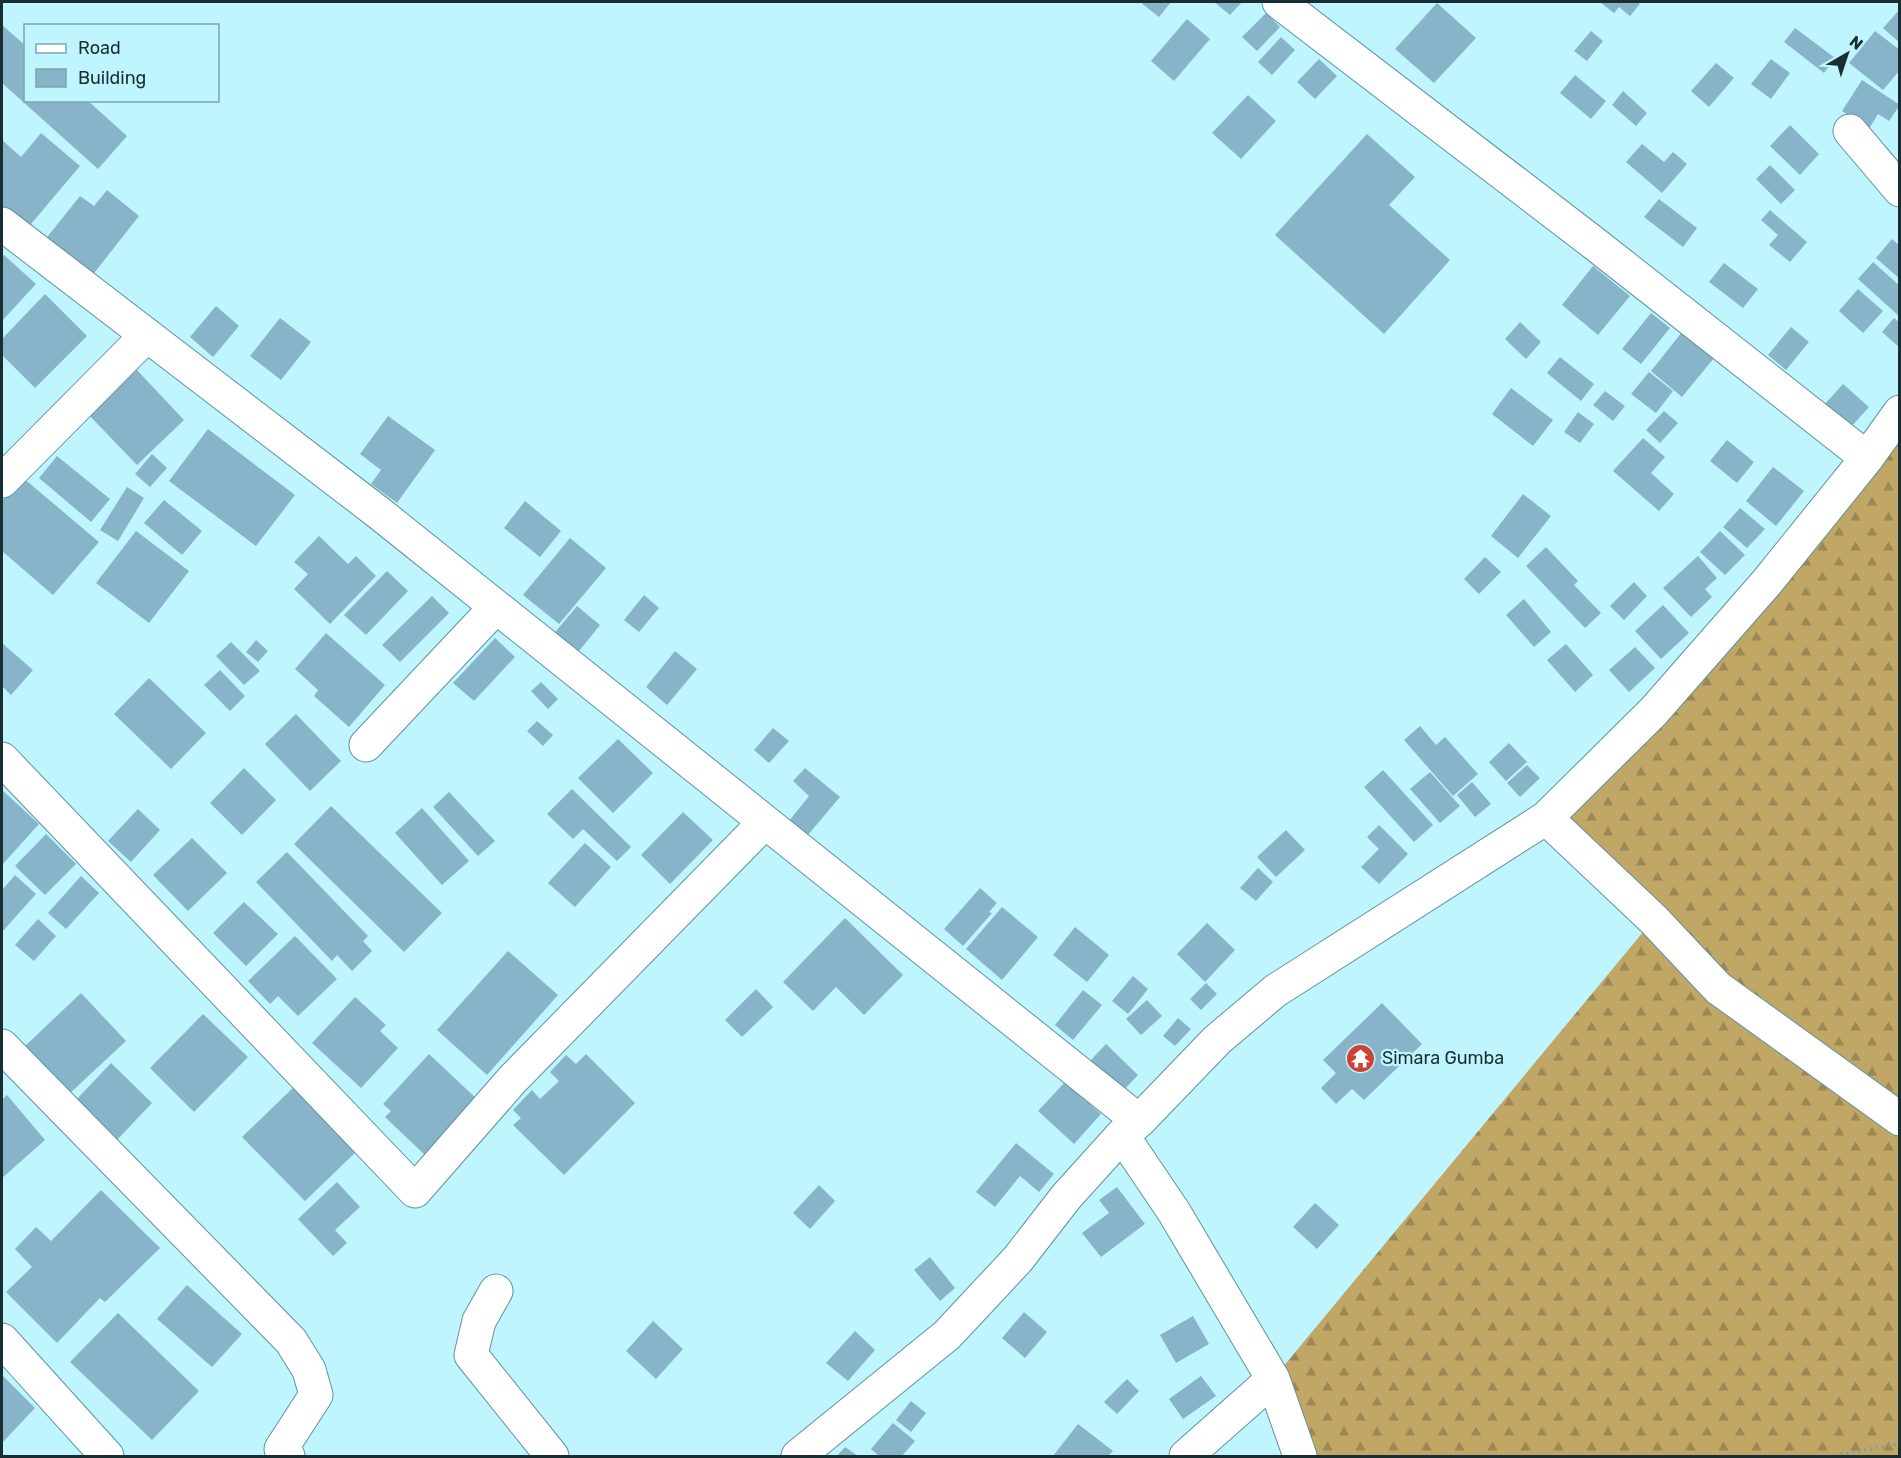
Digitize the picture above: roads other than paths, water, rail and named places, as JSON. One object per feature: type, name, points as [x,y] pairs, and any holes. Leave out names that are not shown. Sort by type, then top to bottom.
[{"type":"street","points":[[1279,2],[1595,244],[1867,458]]},
{"type":"street","points":[[1850,131],[1899,190]]},
{"type":"street","points":[[2,224],[379,513],[764,823],[1131,1128],[1174,1212],[1273,1378],[1300,1456]]},
{"type":"street","points":[[2,481],[147,335]]},
{"type":"street","points":[[798,1456],[947,1335],[1018,1259],[1066,1197],[1217,1040],[1275,991],[1546,818],[1661,703],[1767,582],[1867,458],[1899,412]]},
{"type":"street","points":[[366,745],[496,607]]},
{"type":"street","points":[[2,759],[415,1191],[520,1072],[764,823]]},
{"type":"street","points":[[1546,818],[1653,920],[1718,988],[1899,1119]]},
{"type":"street","points":[[2,1046],[291,1341],[309,1370],[316,1395],[281,1454]]},
{"type":"street","points":[[496,1291],[479,1321],[471,1354],[552,1456]]},
{"type":"street","points":[[2,1340],[107,1456]]},
{"type":"street","points":[[1186,1456],[1273,1378]]},
{"type":"place","name":"Simara Gumba","points":[[1361,1058]]}]
